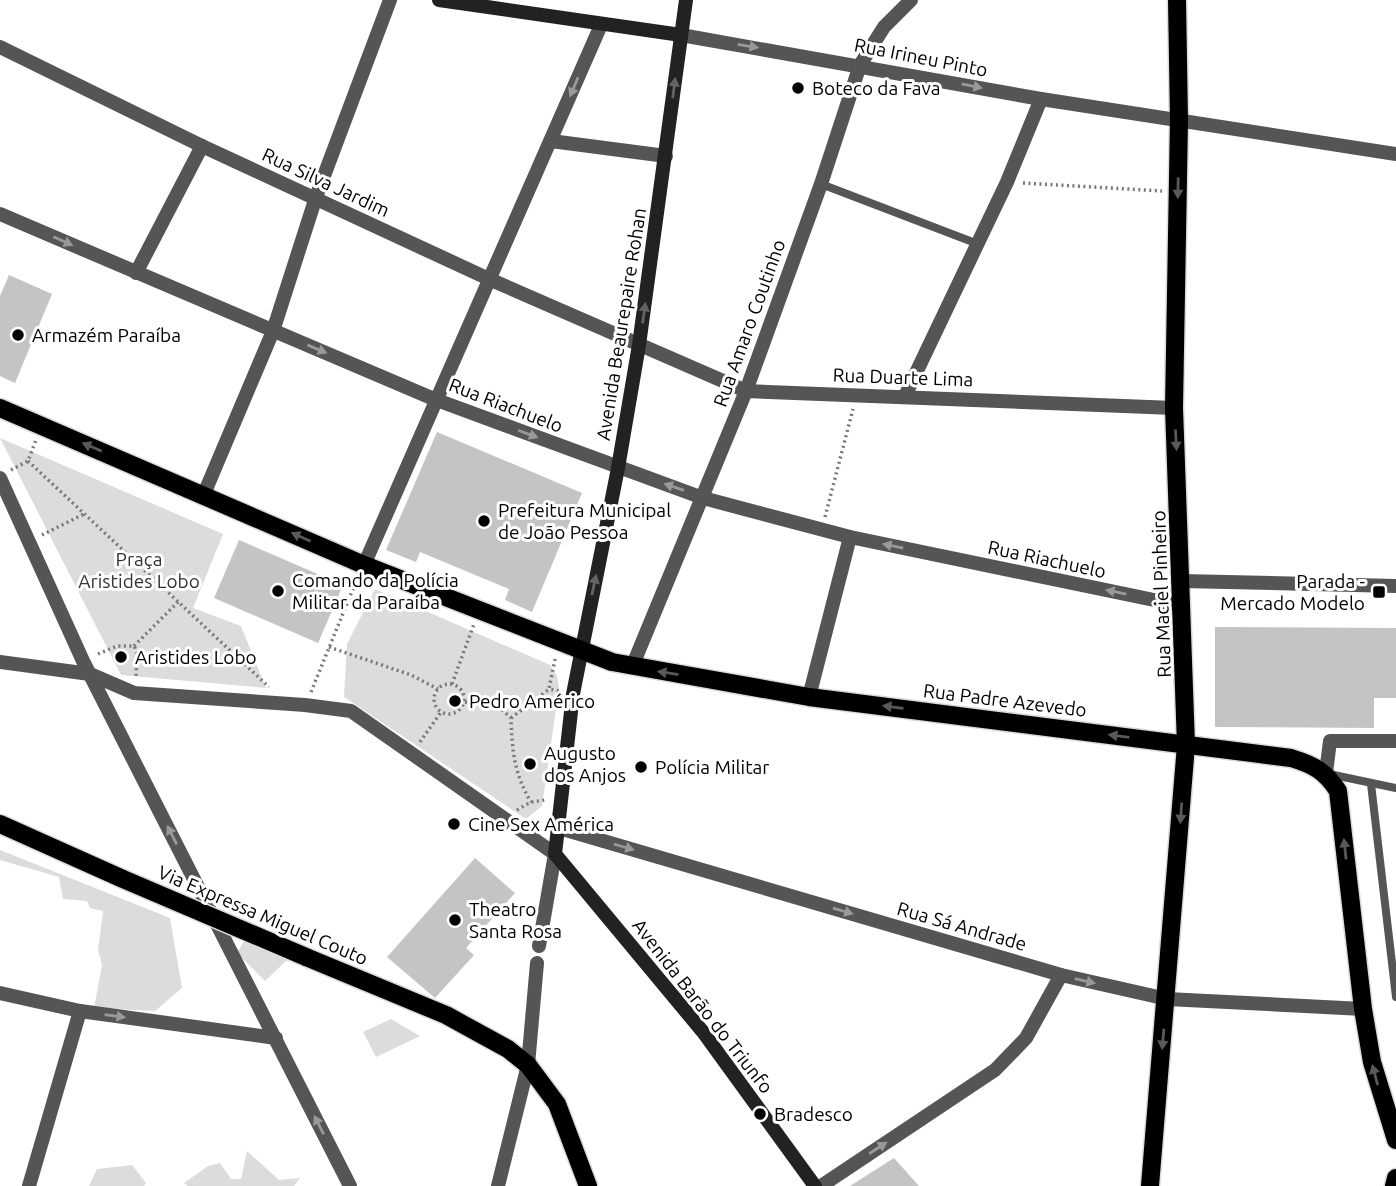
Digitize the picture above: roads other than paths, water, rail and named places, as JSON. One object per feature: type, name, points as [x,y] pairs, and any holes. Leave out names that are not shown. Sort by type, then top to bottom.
[{"type":"main road","name":"Rua Irineu Pinto","points":[[439,0],[681,35]]},
{"type":"main road","name":"Avenida Beaurepaire Rohan","points":[[555,854],[573,694],[618,468],[639,345],[686,0]]},
{"type":"main road","name":"Rua Maciel Pinheiro","points":[[1150,1186],[1186,745],[1174,408],[1179,120],[1177,0]]},
{"type":"main road","points":[[0,408],[363,565]]},
{"type":"main road","name":"Rua Padre Azevedo","points":[[363,565],[480,609],[580,652],[632,667],[809,696],[1291,758],[1326,773]]},
{"type":"main road","points":[[1326,773],[1338,791],[1340,803],[1363,1009],[1372,1062],[1396,1140]]},
{"type":"main road","name":"Via Expressa Miguel Couto","points":[[0,824],[446,1015],[508,1049],[528,1065],[556,1104],[588,1186]]},
{"type":"main road","name":"Avenida Barão do Triunfo","points":[[555,854],[704,1032],[815,1186]]},
{"type":"main road","points":[[1394,1186],[1396,1178]]},
{"type":"street","points":[[204,494],[273,331],[316,197],[390,0]]},
{"type":"street","name":"Rua Amaro Coutinho","points":[[632,667],[746,390],[821,184],[860,65],[884,27],[911,0]]},
{"type":"street","points":[[363,565],[601,24]]},
{"type":"street","name":"Rua Irineu Pinto","points":[[681,35],[1041,99],[1396,154]]},
{"type":"street","name":"Rua Silva Jardim","points":[[0,47],[202,146],[639,345]]},
{"type":"street","points":[[905,396],[1007,182],[1041,99]]},
{"type":"street","points":[[551,141],[666,156]]},
{"type":"street","points":[[136,273],[202,146]]},
{"type":"street","name":"Rua Riachuelo","points":[[0,214],[434,399],[703,498],[850,537],[1183,606]]},
{"type":"street","name":"Rua Duarte Lima","points":[[639,345],[746,390],[1174,408]]},
{"type":"street","points":[[5,475],[87,667],[350,1186]]},
{"type":"street","points":[[809,696],[850,537]]},
{"type":"street","points":[[1182,581],[1396,586]]},
{"type":"street","points":[[0,662],[87,667],[134,693],[305,705],[351,711],[555,854],[539,946]]},
{"type":"street","points":[[1326,773],[1330,741],[1396,741]]},
{"type":"street","name":"Rua Sá Andrade","points":[[559,828],[1060,975],[1167,999],[1363,1009]]},
{"type":"street","points":[[498,1186],[528,1065],[537,963]]},
{"type":"street","points":[[821,1186],[995,1070],[1026,1038],[1060,975]]},
{"type":"street","points":[[0,993],[80,1011],[276,1038]]},
{"type":"street","points":[[29,1186],[80,1011]]},
{"type":"lane","points":[[821,184],[978,244]]},
{"type":"lane","points":[[1326,773],[1396,788]]},
{"type":"lane","points":[[1371,784],[1396,997]]},
{"type":"place","name":"Boteco da Fava","points":[[798,88]]},
{"type":"place","name":"Armazém Paraíba","points":[[18,335]]},
{"type":"place","name":"Prefeitura Municipal de João Pessoa","points":[[484,521]]},
{"type":"place","name":"Comando da Polícia Militar da Paraíba","points":[[278,591]]},
{"type":"place","name":"Parada - Mercado Modelo","points":[[1379,592]]},
{"type":"place","name":"Aristides Lobo","points":[[121,657]]},
{"type":"place","name":"Pedro Américo","points":[[455,701]]},
{"type":"place","name":"Augusto dos Anjos","points":[[530,764]]},
{"type":"place","name":"Polícia Militar","points":[[641,767]]},
{"type":"place","name":"Cine Sex América","points":[[454,824]]},
{"type":"place","name":"Theatro Santa Rosa","points":[[455,920]]},
{"type":"place","name":"Bradesco","points":[[760,1114]]},
{"type":"park label","name":"Praça Aristides Lobo","points":[[139,570]]}]
